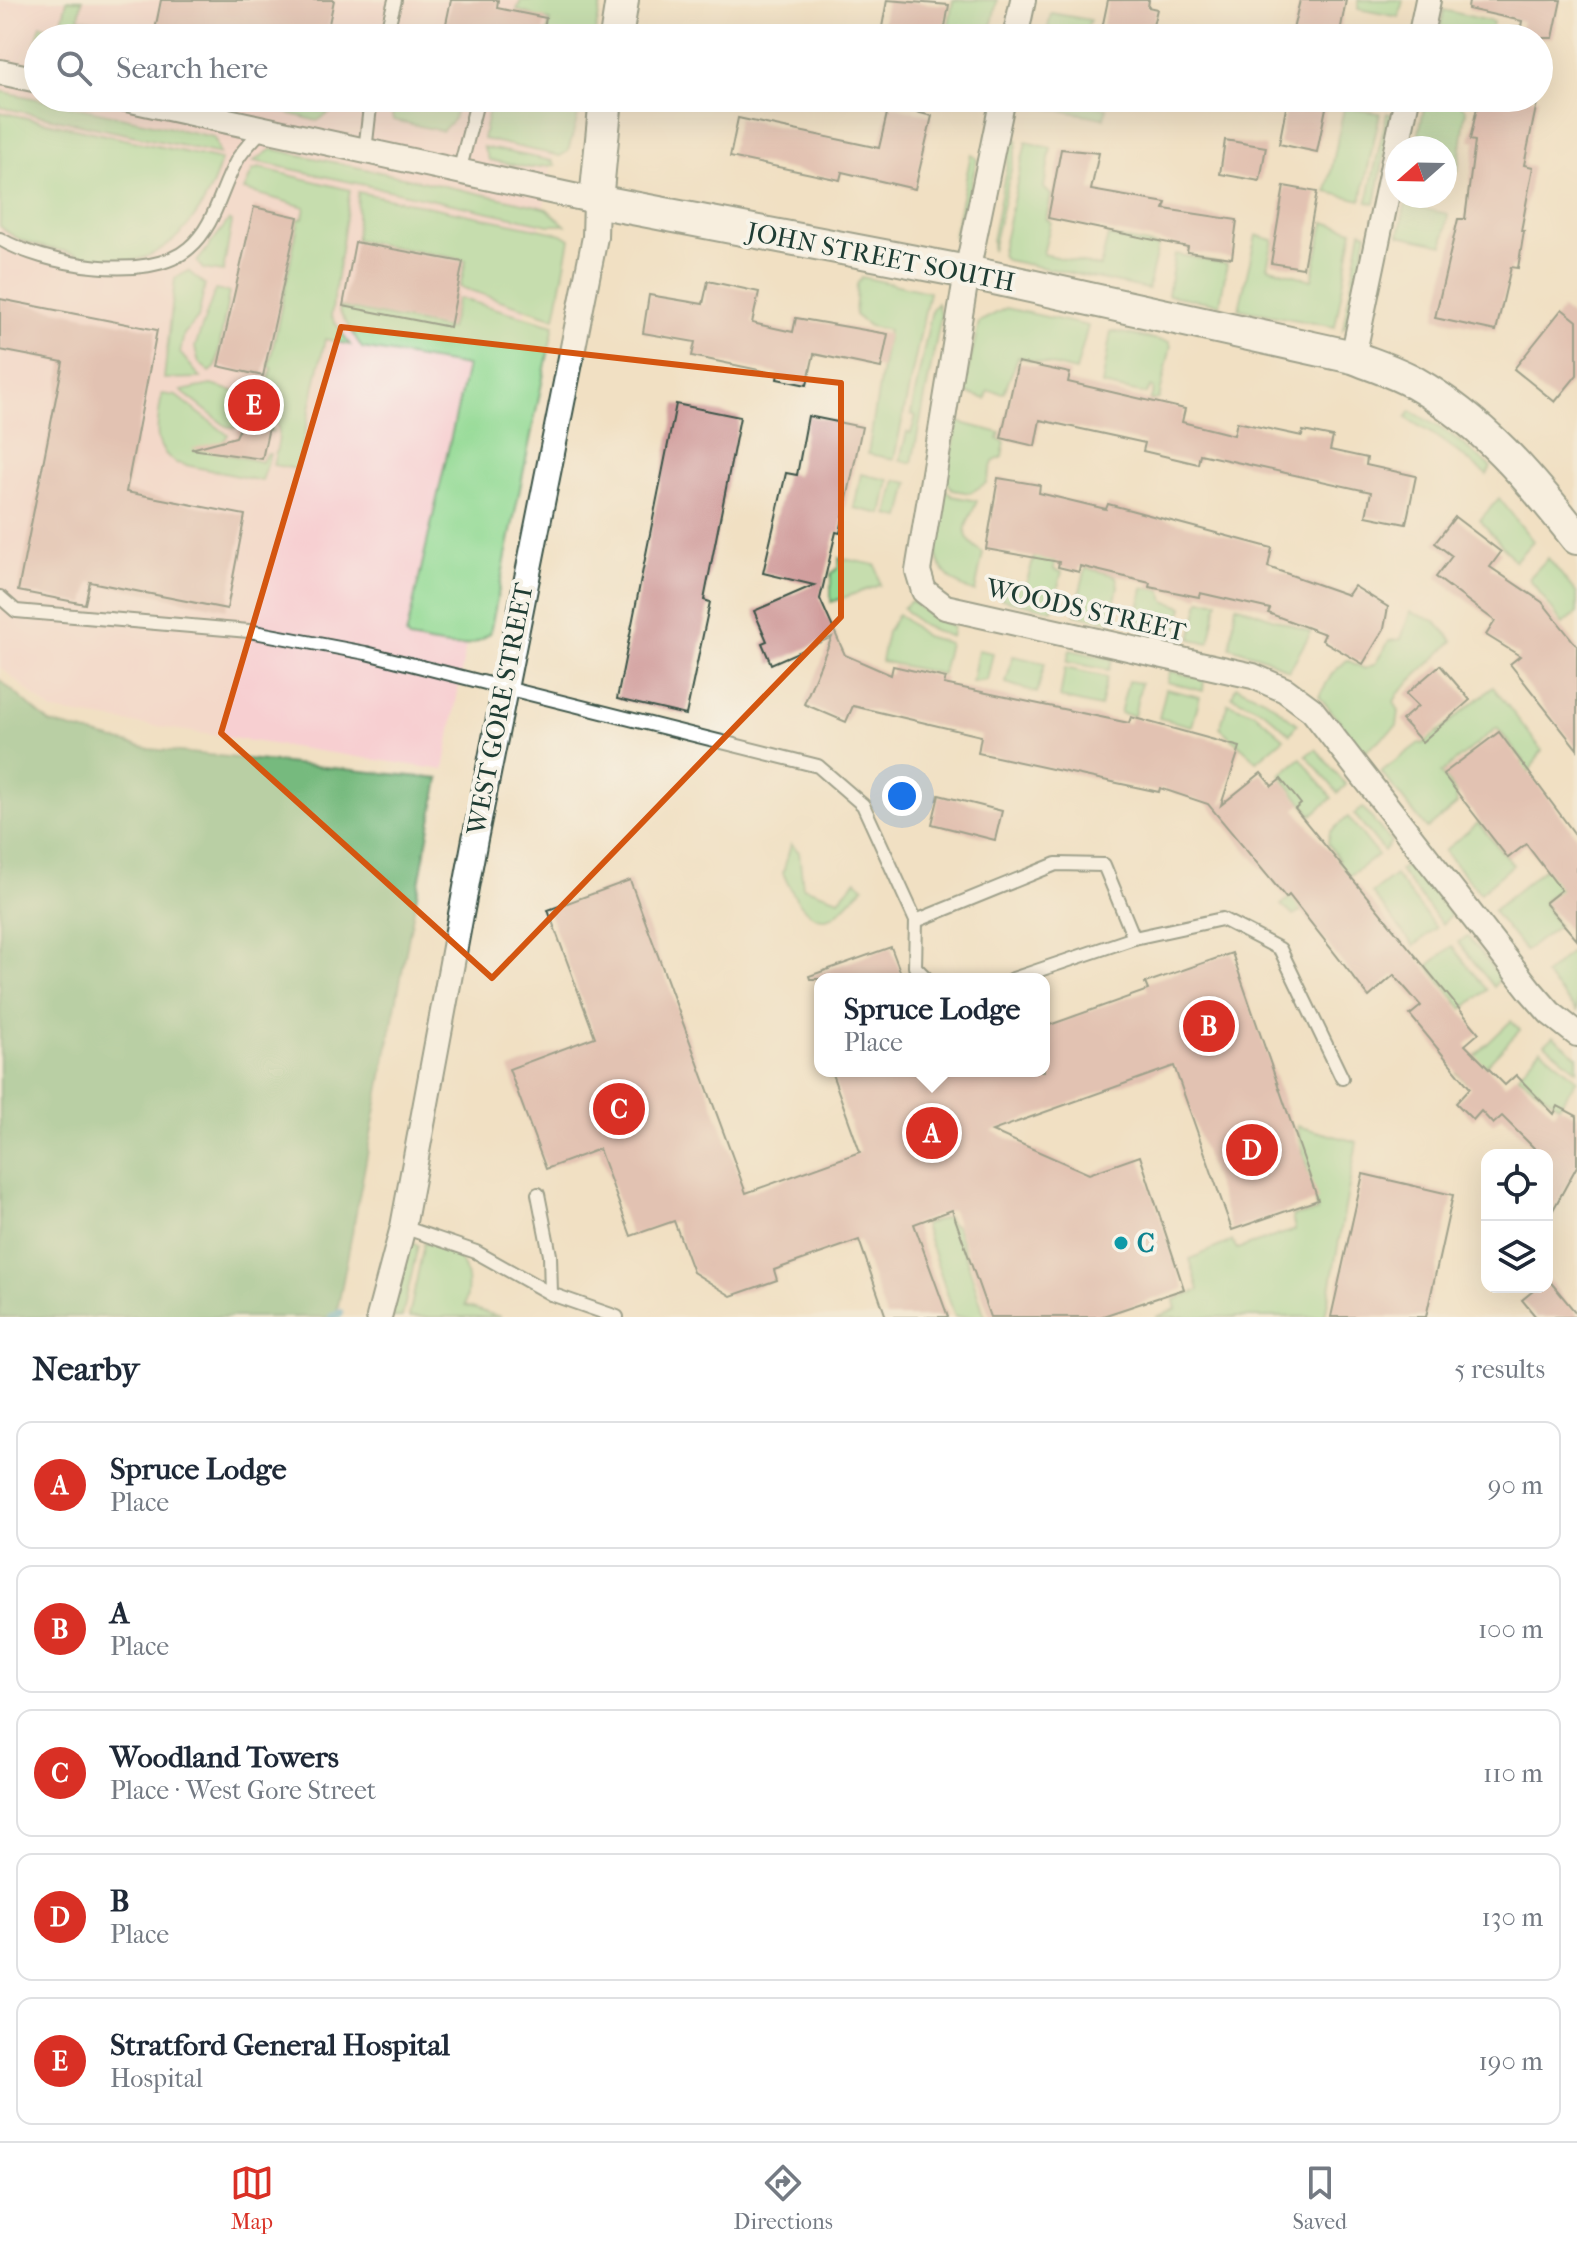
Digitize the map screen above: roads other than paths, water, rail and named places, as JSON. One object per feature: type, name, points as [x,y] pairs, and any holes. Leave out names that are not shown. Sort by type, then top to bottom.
[{"type":"street","points":[[618,24],[622,0]]},
{"type":"street","points":[[1018,24],[1023,0]]},
{"type":"street","points":[[1423,24],[1428,0]]},
{"type":"street","points":[[0,72],[24,77]]},
{"type":"street","name":"JOHN STREET SOUTH","points":[[186,112],[596,201],[967,272],[1353,357],[1413,381],[1474,421],[1519,464],[1577,538]]},
{"type":"street","name":"WEST GORE STREET","points":[[379,1317],[403,1227],[505,686],[595,237],[605,112]]},
{"type":"street","name":"WOODS STREET","points":[[1000,112],[967,272],[918,571],[924,591],[945,607],[1253,676],[1285,690],[1312,710],[1530,990],[1550,1013],[1577,1034]]},
{"type":"street","points":[[1353,357],[1404,112]]},
{"type":"lane","points":[[389,24],[395,0]]},
{"type":"lane","points":[[365,151],[369,112]]},
{"type":"lane","points":[[459,172],[474,112]]},
{"type":"lane","points":[[0,239],[14,247],[95,268],[142,268],[188,249],[216,212],[237,161],[263,129]]},
{"type":"lane","points":[[0,597],[16,611],[249,631],[366,653],[818,766],[863,805],[916,921],[915,967],[921,973]]},
{"type":"lane","points":[[916,921],[1056,864],[1104,865],[1134,938]]},
{"type":"lane","points":[[1031,973],[1134,938],[1222,919],[1280,949],[1342,1078]]},
{"type":"lane","points":[[538,1194],[550,1255],[551,1294]]},
{"type":"lane","points":[[403,1227],[476,1252],[551,1294],[617,1317]]},
{"type":"waterway","points":[[332,1317],[340,1313]]},
{"type":"place","name":"Stratford General Hospital","points":[[254,405]]},
{"type":"place","name":"A","points":[[1209,1026]]},
{"type":"place","name":"Woodland Towers","points":[[619,1109]]},
{"type":"place","name":"Spruce Lodge","points":[[932,1133]]},
{"type":"place","name":"B","points":[[1252,1150]]},
{"type":"place","name":"C","points":[[1121,1243]]}]
